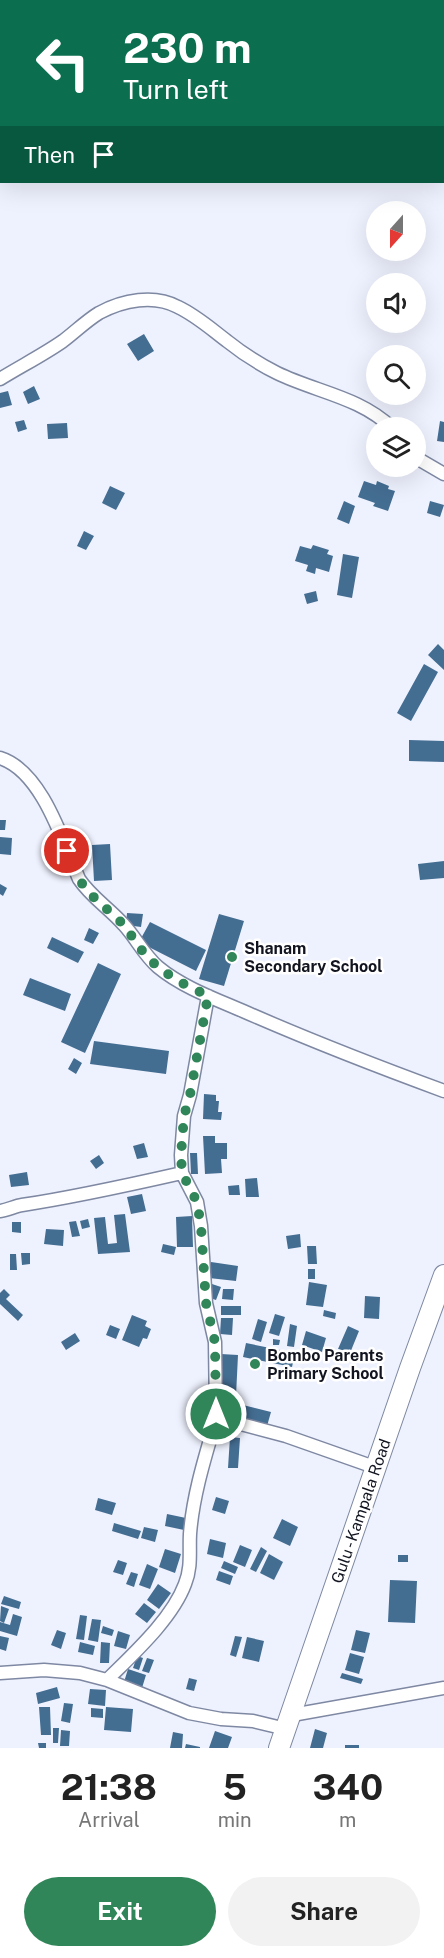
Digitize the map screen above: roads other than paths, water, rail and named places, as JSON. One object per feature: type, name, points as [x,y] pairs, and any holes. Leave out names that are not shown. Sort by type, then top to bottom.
[{"type":"main road","name":"Gulu - Kampala Road","points":[[279,1748],[444,1275]]},
{"type":"street","points":[[0,379],[64,340],[100,313],[122,304],[141,300],[160,300],[178,306],[259,363],[298,382],[353,402],[380,417]]},
{"type":"street","points":[[426,463],[444,474]]},
{"type":"street","points":[[0,758],[18,767],[36,786],[79,879],[87,891],[123,924],[146,956],[159,968],[178,981],[208,996],[338,1051],[444,1090]]},
{"type":"street","points":[[107,1680],[160,1624],[186,1584],[191,1560],[190,1534],[217,1416],[215,1342],[206,1303],[201,1226],[197,1202],[182,1173],[181,1155],[183,1126],[208,996]]},
{"type":"street","points":[[0,1211],[19,1205],[47,1202],[182,1173]]},
{"type":"street","points":[[217,1416],[301,1440],[377,1468]]},
{"type":"street","points":[[0,1673],[44,1670],[80,1673],[107,1680],[189,1713],[221,1719],[252,1721],[289,1722],[444,1688]]},
{"type":"place","name":"Shanam Secondary School","points":[[232,957]]},
{"type":"place","name":"Bombo Parents Primary School","points":[[255,1364]]}]
